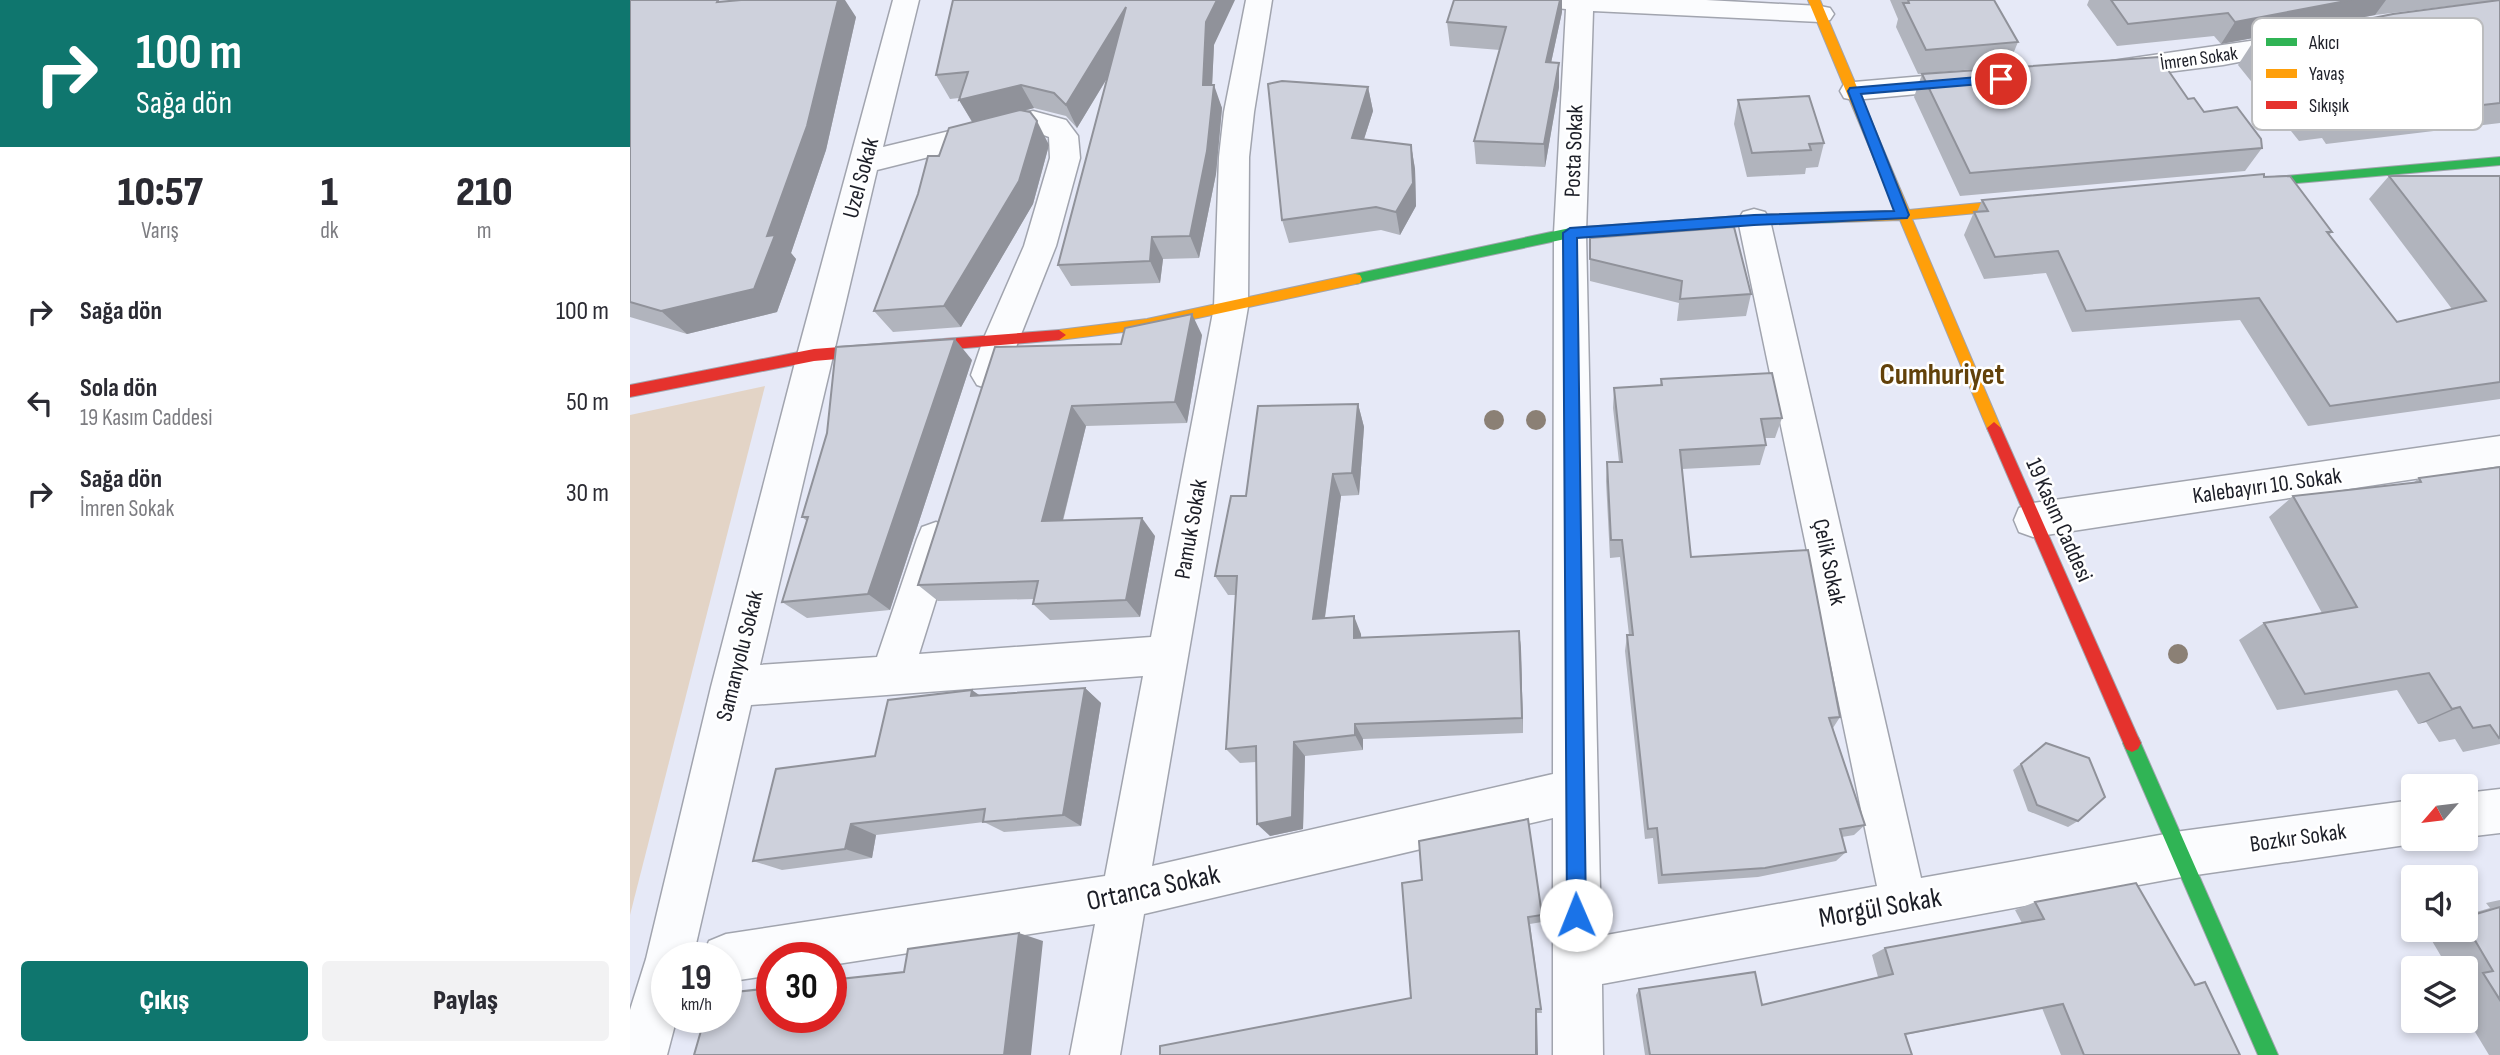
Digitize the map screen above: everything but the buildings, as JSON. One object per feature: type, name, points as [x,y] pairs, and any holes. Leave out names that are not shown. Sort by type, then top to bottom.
[{"type":"street","name":"Uzel Sokak","points":[[814,355],[906,0]]},
{"type":"street","name":"Pamuk Sokak","points":[[1095,1055],[1231,307],[1234,157],[1239,112],[1259,0]]},
{"type":"street","points":[[1561,1],[1817,7]]},
{"type":"street","name":"Posta Sokak","points":[[1561,1],[1570,233],[1578,1055]]},
{"type":"street","name":"19 Kasım Caddesi","points":[[1817,7],[2033,520],[2182,853],[2268,1055]]},
{"type":"street","name":"İmren Sokak","points":[[2086,72],[2209,58],[2252,50]]},
{"type":"street","points":[[1854,91],[1997,79]]},
{"type":"street","points":[[866,162],[1024,122],[1048,122],[1064,134],[1067,144],[1065,158],[1040,246],[1000,340],[979,405]]},
{"type":"street","points":[[2229,185],[2500,161]]},
{"type":"street","points":[[630,391],[814,355],[1112,330],[1231,307],[1570,233],[1754,220],[1903,215],[2052,201]]},
{"type":"street","name":"Çelik Sokak","points":[[1754,220],[1904,904]]},
{"type":"street","name":"Samanyolu Sokak","points":[[672,942],[814,355]]},
{"type":"street","name":"Kalebayırı 10. Sokak","points":[[2033,520],[2500,451]]},
{"type":"street","points":[[891,677],[946,508]]},
{"type":"street","points":[[732,687],[1168,655]]},
{"type":"street","name":"Ortanca Sokak","points":[[742,956],[1123,897],[1574,792]]},
{"type":"street","points":[[2478,814],[2500,811]]},
{"type":"street","name":"Bozkır Sokak","points":[[2182,853],[2401,824]]},
{"type":"street","name":"Morgül Sokak","points":[[1577,964],[2182,853]]},
{"type":"street","points":[[642,1055],[651,1023]]},
{"type":"shaded area","points":[[765,386],[630,915],[630,415]]},
{"type":"traffic: fast","points":[[2241,184],[2500,161]]},
{"type":"traffic: fast","points":[[1355,279],[1570,233],[1754,220],[1841,217]]},
{"type":"traffic: fast","points":[[2132,743],[2268,1055]]},
{"type":"traffic: slow","points":[[1814,0],[1994,428]]},
{"type":"traffic: slow","points":[[1841,217],[1903,215],[2031,203]]},
{"type":"traffic: slow","points":[[1059,335],[1147,324],[1355,279]]},
{"type":"traffic: jam","points":[[630,391],[814,355],[1059,335]]},
{"type":"traffic: jam","points":[[1994,428],[2132,743]]},
{"type":"district","name":"Cumhuriyet","points":[[1942,375]]},
{"type":"route","points":[[1576,915],[1570,233],[1754,220],[1903,215],[1854,91],[2001,79]]}]
